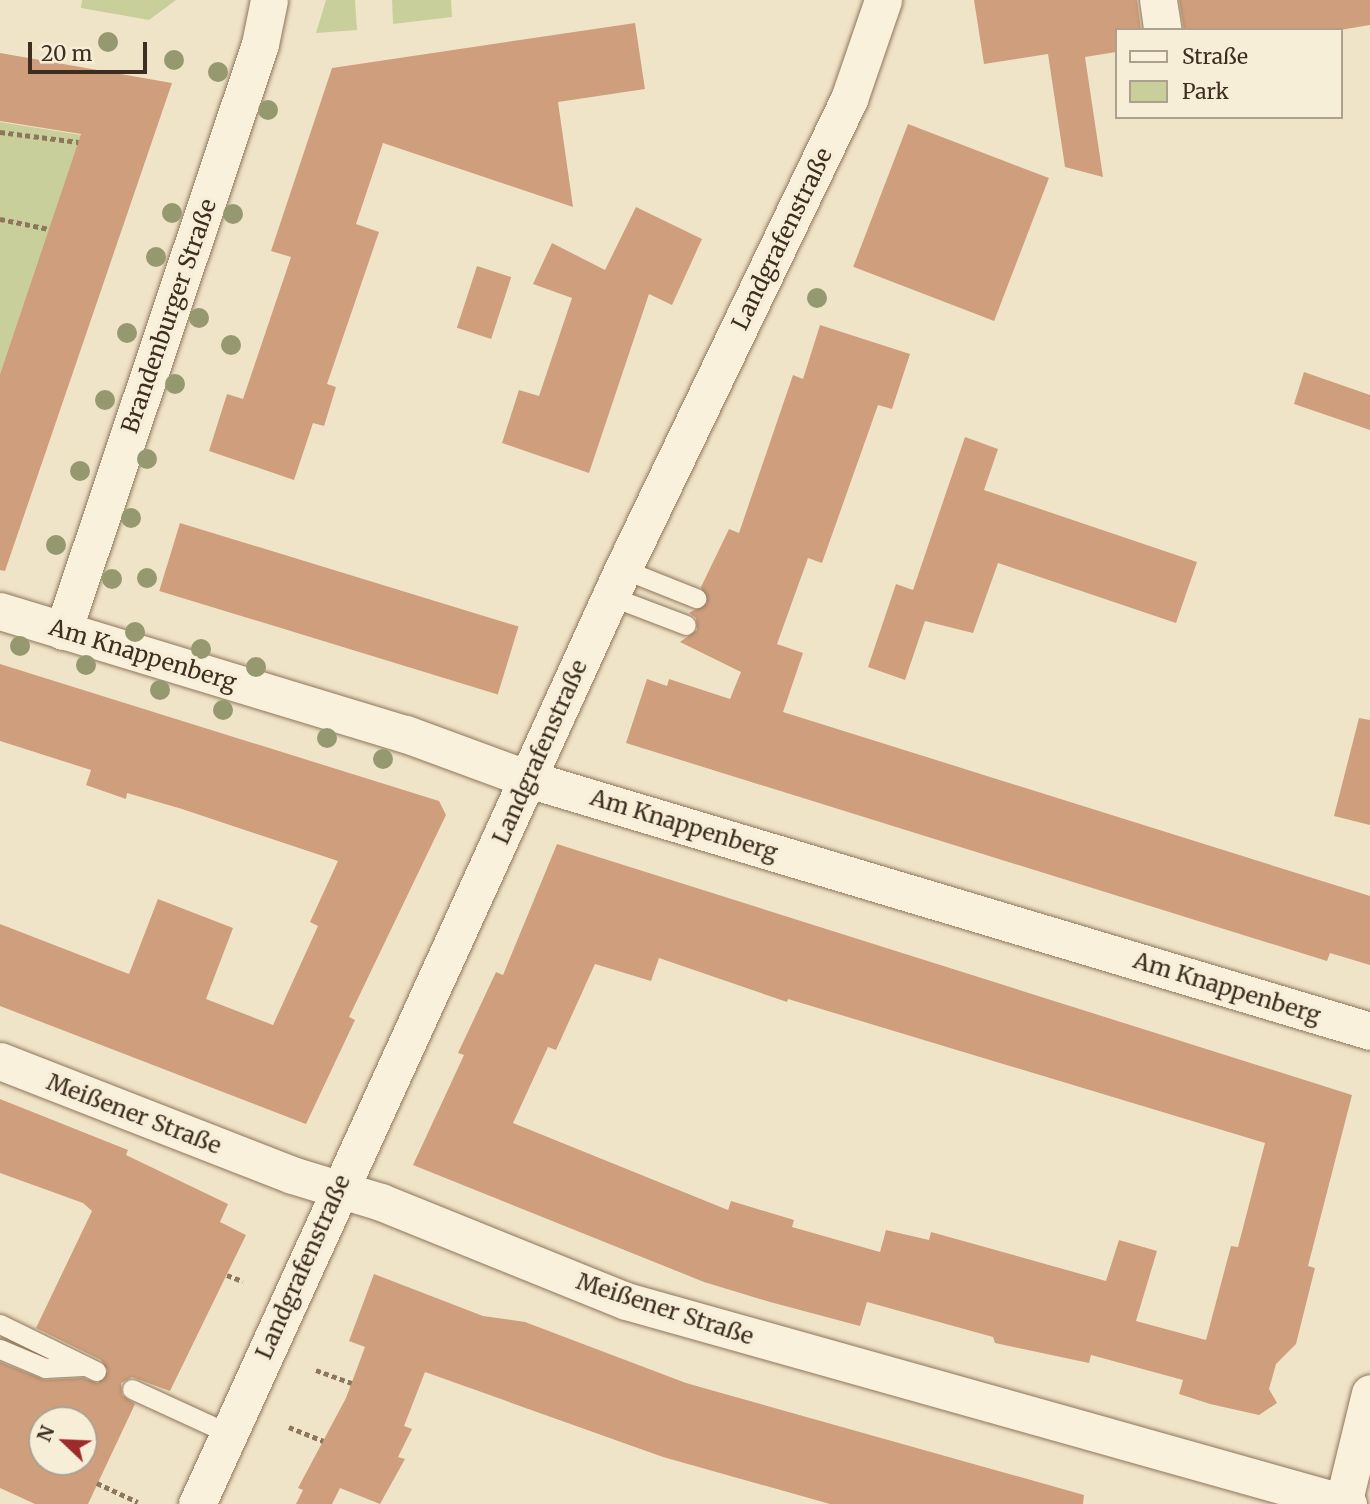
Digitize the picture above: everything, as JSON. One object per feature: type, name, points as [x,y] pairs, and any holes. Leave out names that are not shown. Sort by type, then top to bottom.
[{"type":"street","name":"Brandenburger Straße","points":[[63,631],[260,44],[269,0]]},
{"type":"street","name":"Landgrafenstraße","points":[[197,1504],[337,1189],[617,582],[849,99],[883,0]]},
{"type":"street","name":"Am Knappenberg","points":[[0,611],[405,734],[528,779],[1370,1031]]},
{"type":"street","name":"Meißener Straße","points":[[0,1061],[337,1189],[380,1202],[626,1301],[1345,1503]]},
{"type":"street","points":[[1345,1503],[1370,1393]]},
{"type":"lane","points":[[1149,0],[1153,28]]},
{"type":"lane","points":[[1167,0],[1172,28]]},
{"type":"lane","points":[[617,582],[696,598]]},
{"type":"lane","points":[[617,582],[685,625]]},
{"type":"lane","points":[[0,1324],[90,1368],[45,1368],[0,1349]]},
{"type":"lane","points":[[132,1389],[230,1434]]},
{"type":"path","points":[[0,132],[78,142]]},
{"type":"path","points":[[0,219],[49,229]]},
{"type":"path","points":[[227,1275],[243,1281]]},
{"type":"path","points":[[316,1370],[352,1383]]},
{"type":"path","points":[[289,1427],[323,1441]]},
{"type":"path","points":[[97,1483],[138,1502]]},
{"type":"green space","points":[[82,0],[176,0],[149,20],[81,8]]},
{"type":"green space","points":[[326,0],[355,0],[357,30],[316,33]]},
{"type":"green space","points":[[392,0],[451,0],[452,17],[393,24]]},
{"type":"green space","points":[[0,122],[81,135],[0,374]]},
{"type":"building","points":[[974,0],[1137,0],[1141,28],[1114,28],[1114,52],[1085,57],[1103,177],[1065,167],[1048,54],[984,64]]},
{"type":"building","points":[[1179,0],[1370,0],[1370,25],[1342,30],[1184,28]]},
{"type":"building","points":[[635,23],[645,89],[558,102],[573,207],[383,143],[356,224],[379,232],[327,384],[336,387],[324,426],[313,423],[294,480],[209,451],[227,394],[243,399],[291,257],[271,251],[332,68]]},
{"type":"building","points":[[0,53],[172,83],[5,571],[0,570],[0,374],[81,134],[0,121]]},
{"type":"building","points":[[908,124],[1049,178],[994,321],[853,267]]},
{"type":"building","points":[[636,207],[702,239],[672,305],[649,294],[589,473],[502,443],[519,390],[539,396],[572,298],[533,284],[552,243],[605,270]]},
{"type":"building","points":[[477,266],[511,277],[491,339],[457,328]]},
{"type":"building","points":[[820,325],[910,354],[892,409],[878,405],[822,563],[808,558],[777,644],[803,653],[783,712],[1370,896],[1370,965],[1330,953],[1327,961],[626,743],[647,679],[667,686],[669,679],[730,699],[741,672],[680,642],[697,630],[696,618],[689,613],[707,603],[701,587],[729,529],[739,533],[793,375],[803,379]]},
{"type":"building","points":[[1304,372],[1370,395],[1370,430],[1294,404]]},
{"type":"building","points":[[965,437],[998,449],[984,490],[1197,562],[1176,623],[998,563],[973,633],[925,621],[905,680],[868,667],[896,584],[913,590]]},
{"type":"building","points":[[180,523],[519,626],[498,694],[159,591]]},
{"type":"building","points":[[0,664],[439,801],[446,815],[349,1017],[355,1020],[306,1124],[0,1006],[0,924],[129,974],[158,899],[233,928],[206,999],[273,1025],[318,926],[310,922],[338,861],[182,809],[127,793],[126,799],[86,785],[91,770],[0,741]]},
{"type":"building","points":[[1359,718],[1370,720],[1370,825],[1334,816]]},
{"type":"building","points":[[557,844],[1352,1095],[1308,1266],[1315,1268],[1296,1344],[1276,1364],[1269,1389],[1277,1403],[1259,1415],[1210,1404],[1179,1394],[1183,1380],[1091,1355],[1089,1363],[995,1343],[993,1337],[867,1302],[860,1326],[770,1302],[704,1282],[413,1165],[464,1055],[458,1053],[496,972],[503,975]],"holes":[[[659,958],[787,1002],[788,999],[1265,1143],[1238,1247],[1231,1246],[1206,1340],[1136,1321],[1157,1251],[1119,1240],[1106,1281],[931,1232],[929,1240],[886,1230],[880,1252],[792,1227],[794,1220],[731,1201],[728,1210],[513,1123],[548,1047],[556,1050],[595,964],[651,981]]]},
{"type":"building","points":[[0,1099],[128,1150],[126,1155],[228,1204],[220,1222],[246,1235],[170,1391],[132,1377],[121,1383],[122,1395],[135,1404],[88,1504],[35,1504],[0,1488],[0,1362],[45,1380],[83,1378],[98,1383],[108,1371],[101,1360],[36,1328],[92,1211],[83,1203],[0,1173]]},
{"type":"building","points":[[374,1274],[483,1316],[525,1322],[686,1383],[1084,1495],[1083,1504],[830,1504],[663,1457],[425,1372],[404,1426],[412,1429],[398,1457],[405,1459],[380,1504],[340,1488],[332,1504],[296,1504],[303,1490],[298,1488],[346,1398],[365,1347],[349,1341]]}]
